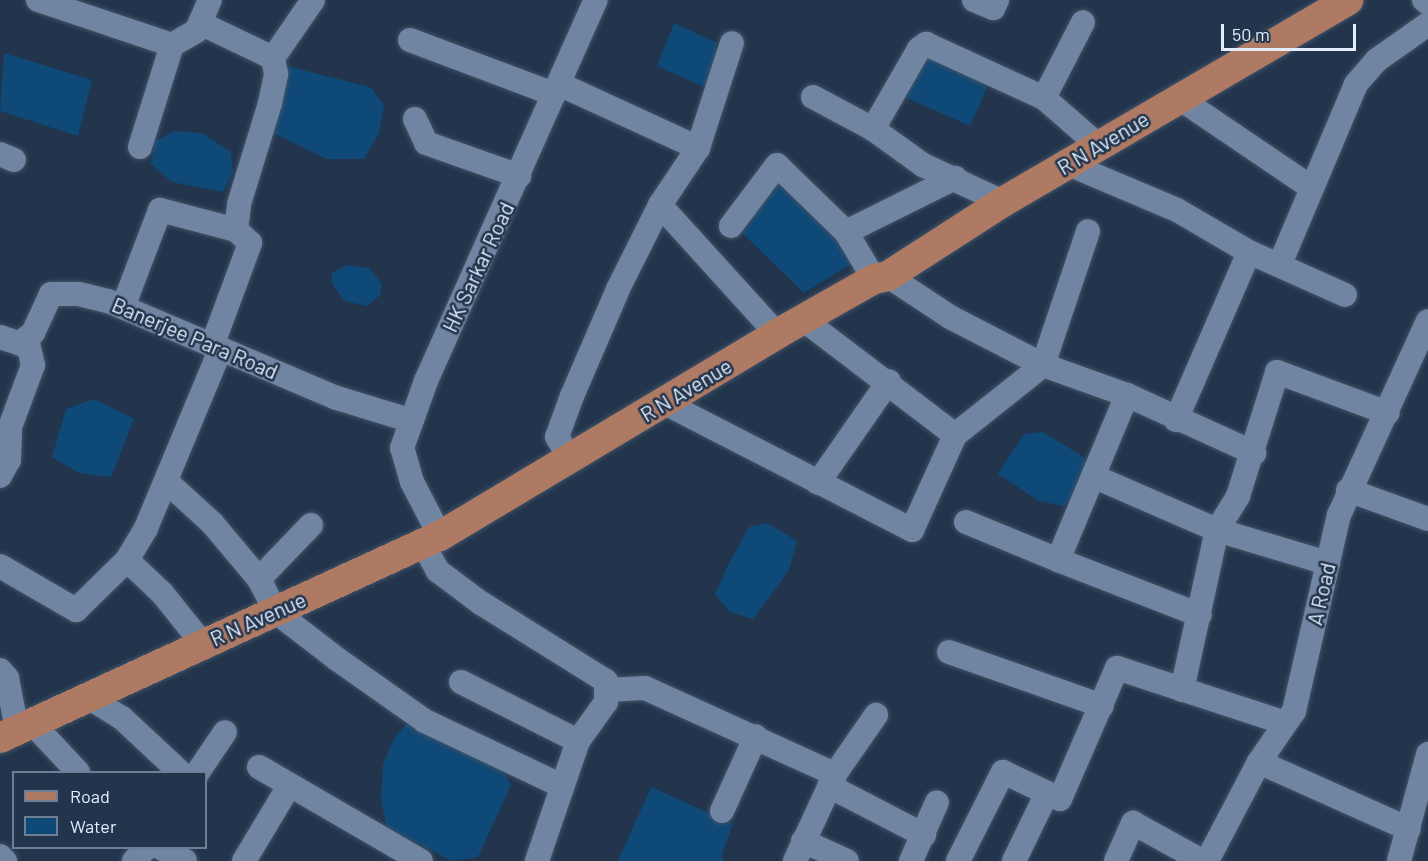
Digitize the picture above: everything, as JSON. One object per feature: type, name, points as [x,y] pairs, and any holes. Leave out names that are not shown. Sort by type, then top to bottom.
[{"type":"main road","name":"R N Avenue","points":[[16,730],[202,643],[276,612],[432,540],[571,460],[777,334],[881,277],[1340,2]]},
{"type":"street","points":[[140,147],[172,45],[196,31],[210,0]]},
{"type":"street","points":[[236,230],[238,204],[270,103],[276,74],[273,58],[313,0]]},
{"type":"street","name":"HK Sarkar Road","points":[[596,0],[426,381],[402,448],[432,540],[438,571],[481,603],[588,666],[606,681],[606,690]]},
{"type":"street","points":[[974,0],[993,8],[997,0]]},
{"type":"street","points":[[1424,0],[1428,3]]},
{"type":"street","points":[[51,2],[172,45]]},
{"type":"street","points":[[1044,98],[1083,22]]},
{"type":"street","points":[[200,23],[273,58]]},
{"type":"street","points":[[1280,264],[1309,186],[1356,84],[1377,60],[1428,24]]},
{"type":"street","points":[[410,40],[556,89],[698,148]]},
{"type":"street","points":[[571,460],[558,437],[572,396],[618,289],[660,205],[698,148],[732,43]]},
{"type":"street","points":[[873,129],[919,49],[926,45],[1044,98],[1099,146]]},
{"type":"street","points":[[813,97],[873,129],[923,165],[1003,202]]},
{"type":"street","points":[[1179,98],[1309,186]]},
{"type":"street","points":[[415,119],[426,143],[519,176]]},
{"type":"street","points":[[1068,164],[1177,210],[1249,252],[1345,295]]},
{"type":"street","points":[[731,226],[777,165],[846,232],[881,277],[950,317],[1043,365],[1127,396],[1176,420],[1254,453]]},
{"type":"street","points":[[846,232],[955,178]]},
{"type":"street","points":[[660,205],[777,334]]},
{"type":"street","points":[[0,566],[76,610],[127,560],[167,482],[216,348],[250,243],[236,230],[160,210],[123,307]]},
{"type":"street","points":[[664,403],[912,530],[955,435],[1043,365],[1088,231]]},
{"type":"street","points":[[1176,420],[1249,252]]},
{"type":"street","name":"Banerjee Para Road","points":[[27,338],[51,294],[79,294],[123,307],[337,398],[412,421]]},
{"type":"street","points":[[804,321],[889,381],[955,435]]},
{"type":"street","name":"A Road","points":[[1207,861],[1259,762],[1294,711],[1328,563],[1348,490],[1388,412],[1428,321]]},
{"type":"street","points":[[0,337],[21,344],[27,338]]},
{"type":"street","points":[[0,476],[9,460],[10,426],[33,365],[27,338]]},
{"type":"street","points":[[1182,690],[1217,530],[1238,496],[1254,453],[1277,372],[1388,412]]},
{"type":"street","points":[[818,483],[889,381]]},
{"type":"street","points":[[1058,560],[1095,477],[1127,396]]},
{"type":"street","points":[[1095,477],[1217,530],[1328,563]]},
{"type":"street","points":[[167,482],[197,505],[259,579],[276,612],[425,722],[562,786]]},
{"type":"street","points":[[1348,490],[1428,519]]},
{"type":"street","points":[[966,522],[1200,615]]},
{"type":"street","points":[[259,579],[311,525]]},
{"type":"street","points":[[127,560],[162,593],[202,643]]},
{"type":"street","points":[[949,652],[1102,706]]},
{"type":"street","points":[[958,861],[1003,772],[1046,795],[1059,799],[1117,668],[1285,723]]},
{"type":"street","points":[[0,669],[7,678],[16,730],[77,771]]},
{"type":"street","points":[[461,682],[578,741]]},
{"type":"street","points":[[537,861],[578,741],[606,702],[606,690],[645,688],[756,736],[924,835]]},
{"type":"street","points":[[88,697],[122,718],[179,771]]},
{"type":"street","points":[[847,861],[799,851],[832,780],[876,715]]},
{"type":"street","points":[[199,771],[225,732]]},
{"type":"street","points":[[722,811],[756,736]]},
{"type":"street","points":[[1399,861],[1428,754]]},
{"type":"street","points":[[1259,762],[1409,828]]},
{"type":"street","points":[[259,767],[421,861]]},
{"type":"street","points":[[244,861],[290,786]]},
{"type":"street","points":[[1014,861],[1046,795]]},
{"type":"street","points":[[911,861],[937,802]]},
{"type":"street","points":[[1116,861],[1133,823],[1202,861]]},
{"type":"street","points":[[134,861],[145,849]]},
{"type":"street","points":[[163,849],[185,861]]},
{"type":"street","points":[[0,856],[5,861]]},
{"type":"water","points":[[674,23],[717,43],[711,90],[657,66]]},
{"type":"water","points":[[920,49],[990,80],[970,126],[900,95]]},
{"type":"water","points":[[4,53],[92,80],[78,136],[0,111]]},
{"type":"water","points":[[287,66],[370,87],[384,105],[379,133],[364,159],[327,159],[273,133]]},
{"type":"water","points":[[175,131],[202,133],[231,152],[233,172],[223,192],[172,182],[151,164],[155,141]]},
{"type":"water","points":[[771,171],[864,256],[804,293],[737,228]]},
{"type":"water","points":[[347,265],[369,268],[382,284],[380,295],[367,306],[345,301],[332,284],[332,273]]},
{"type":"water","points":[[94,399],[134,419],[111,477],[79,473],[52,457],[66,409]]},
{"type":"water","points":[[1043,432],[1085,458],[1082,485],[1064,506],[1039,501],[998,474],[1024,434]]},
{"type":"water","points":[[767,523],[797,541],[789,570],[753,619],[730,612],[715,595],[749,527]]},
{"type":"water","points":[[407,723],[500,765],[511,785],[478,857],[452,861],[387,828],[381,800],[383,765],[393,740]]},
{"type":"water","points":[[651,787],[733,824],[721,857],[725,861],[618,861]]}]
